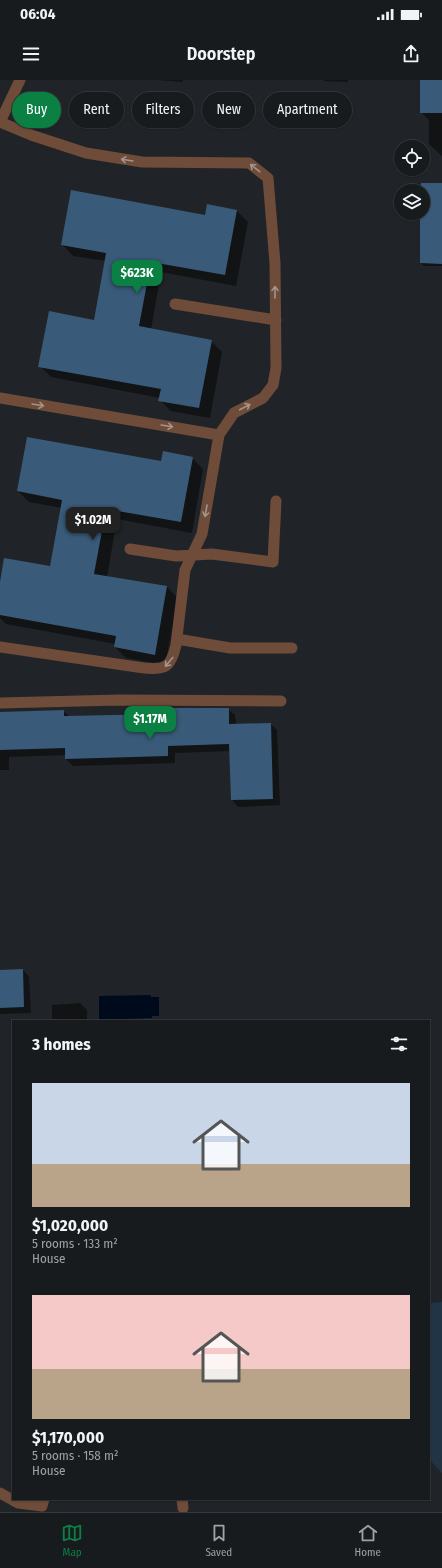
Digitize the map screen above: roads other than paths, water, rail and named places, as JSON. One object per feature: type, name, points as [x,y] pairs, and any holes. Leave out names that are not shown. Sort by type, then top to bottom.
[{"type":"street","points":[[0,647],[159,670],[168,666],[173,656],[177,639],[185,570],[202,534],[219,435],[234,414],[263,398],[273,385],[276,368],[275,263],[268,178],[249,163],[142,162],[86,153],[31,135],[0,122],[20,80]]},
{"type":"street","points":[[175,304],[276,320]]},
{"type":"street","points":[[0,398],[219,435]]},
{"type":"street","points":[[130,549],[176,556],[212,554],[273,562],[276,501]]},
{"type":"street","points":[[177,639],[230,648],[292,648]]},
{"type":"street","points":[[0,703],[119,700],[281,701]]},
{"type":"street","points":[[0,1493],[12,1500]]},
{"type":"street","points":[[13,1500],[18,1503],[43,1503]]}]
